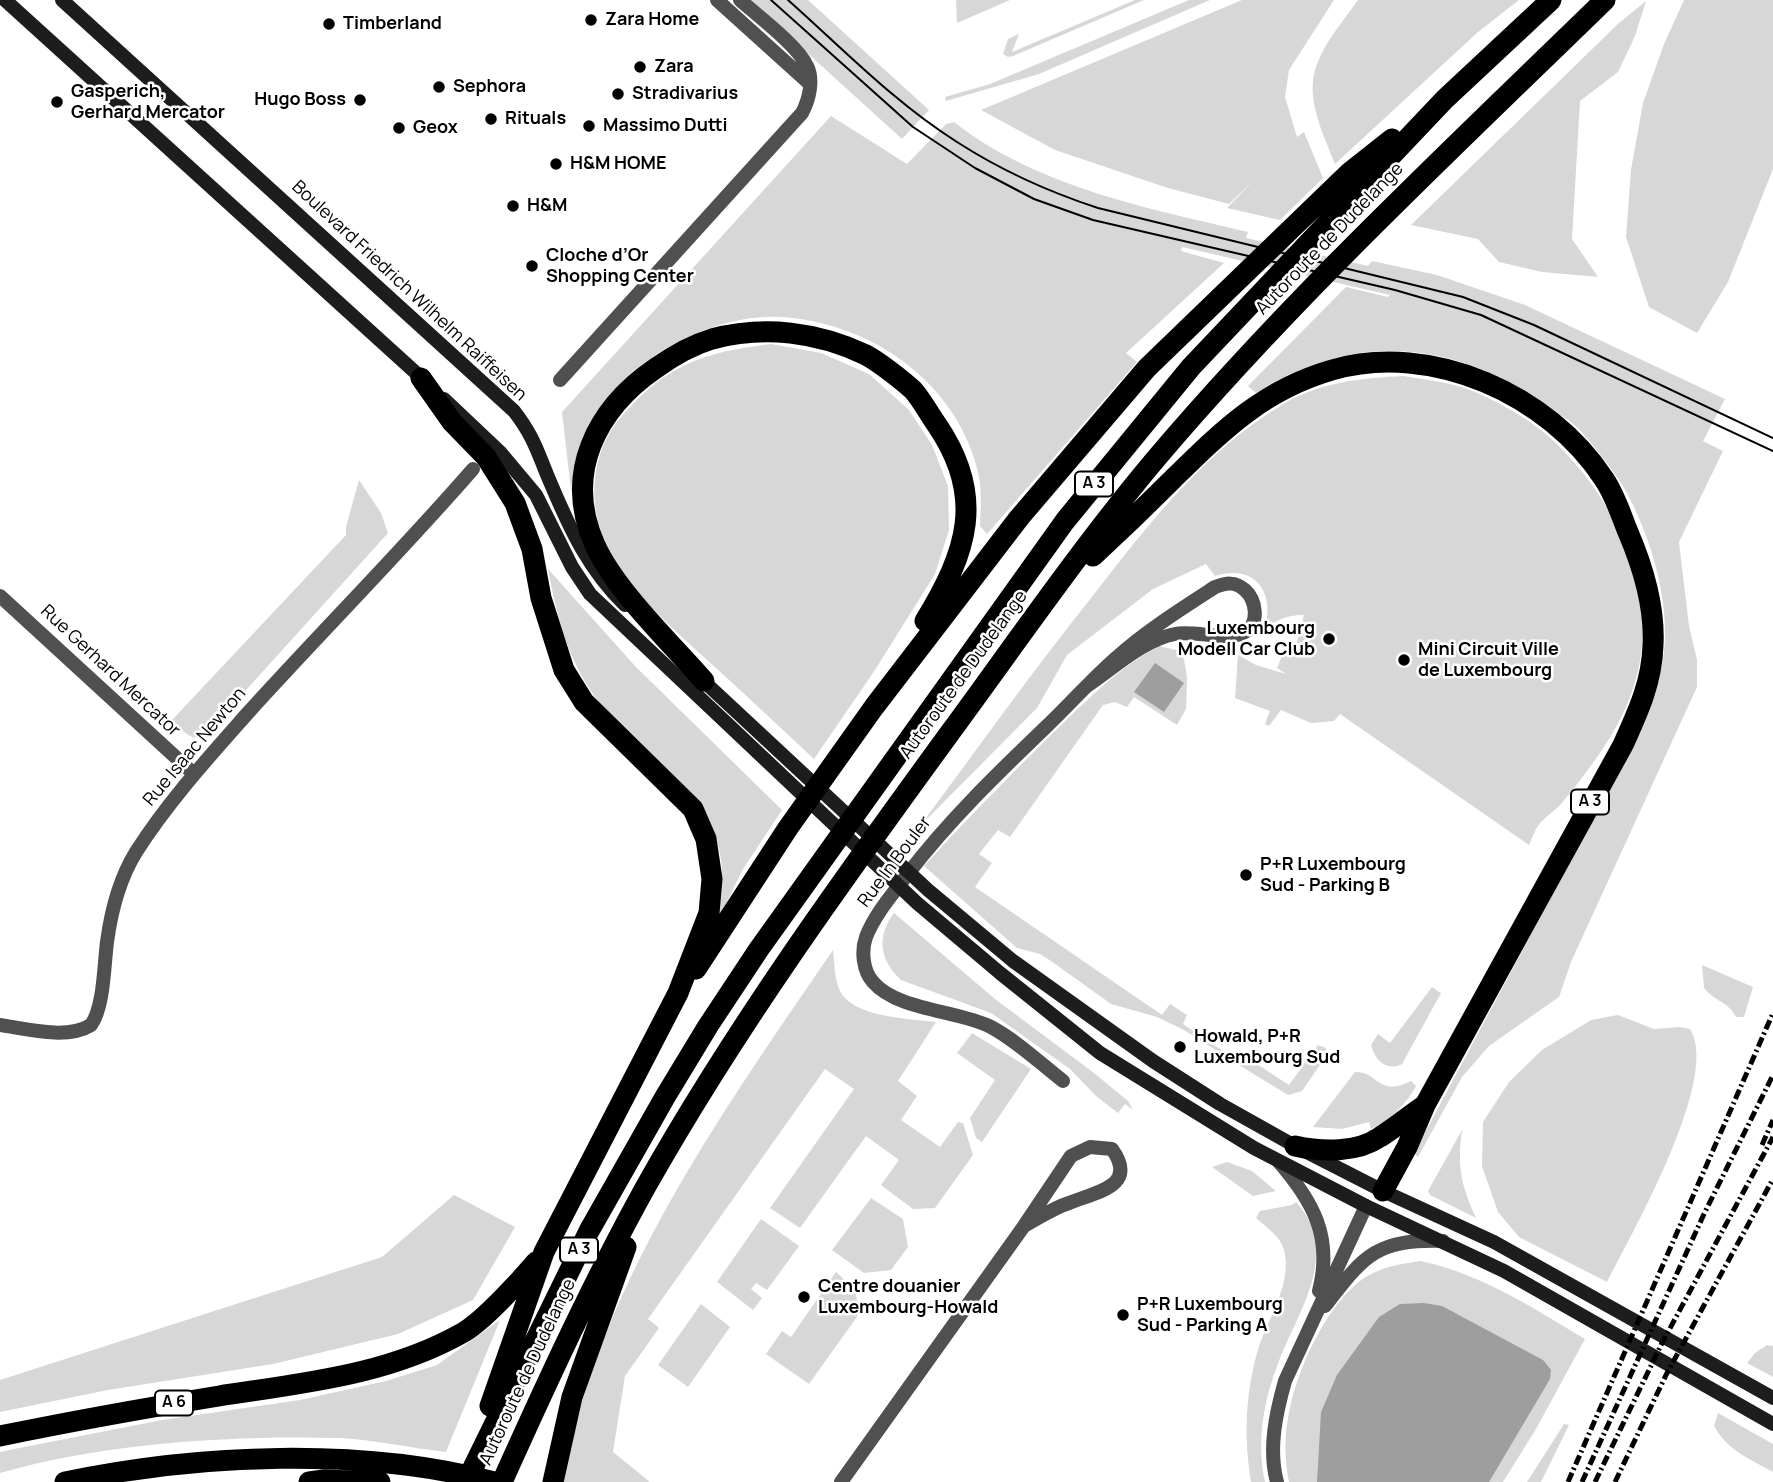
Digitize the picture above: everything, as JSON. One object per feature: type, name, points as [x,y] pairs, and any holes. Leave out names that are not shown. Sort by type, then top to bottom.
[{"type":"highway","name":"Autoroute de Dudelange","points":[[464,1482],[589,1231],[664,1097],[759,949],[1065,522],[1126,443],[1191,367],[1445,99],[1551,0]]},
{"type":"highway","name":"Autoroute de Dudelange","points":[[502,1482],[562,1348],[647,1185],[712,1077],[785,965],[1044,604],[1155,461],[1240,366],[1399,200],[1605,0]]},
{"type":"highway","name":"A 3","points":[[678,993],[700,964],[788,828],[874,707],[1019,518],[1147,368],[1349,173],[1445,99]]},
{"type":"highway","name":"A 3","points":[[704,681],[622,587],[595,546],[582,505],[584,463],[593,435],[622,395],[674,355],[712,339],[754,333],[791,332],[829,340],[869,357],[913,391],[945,438],[961,470],[967,512],[965,536],[942,593],[874,707]]},
{"type":"highway","name":"A 3","points":[[1044,604],[1228,425],[1285,388],[1335,369],[1404,363],[1454,371],[1494,384],[1537,409],[1580,449],[1605,480],[1639,558],[1651,602],[1653,645],[1647,691],[1623,745],[1424,1105],[1383,1191]]},
{"type":"highway","name":"A 3","points":[[421,378],[452,422],[486,457],[515,503],[532,549],[541,598],[564,670],[584,702],[693,809],[706,839],[712,879],[709,913],[678,993],[544,1252],[464,1482]]},
{"type":"highway","name":"A 3","points":[[1295,1146],[1316,1150],[1353,1148],[1367,1144],[1424,1105]]},
{"type":"highway","name":"A 3","points":[[553,1482],[572,1397],[647,1185]]},
{"type":"highway","name":"A 6","points":[[0,1436],[115,1413],[348,1375],[410,1358],[466,1331],[522,1279],[544,1252]]},
{"type":"highway","points":[[65,1482],[101,1474],[195,1463],[306,1460],[376,1475]]},
{"type":"highway","points":[[309,1482],[425,1468],[494,1482]]},
{"type":"main road","points":[[5,0],[500,452],[536,495],[572,567],[590,594],[917,903],[1000,974],[1100,1053],[1223,1130],[1366,1206],[1444,1241],[1564,1305],[1773,1424]]},
{"type":"main road","name":"Boulevard Friedrich Wilhelm Raiffeisen","points":[[62,0],[513,411],[536,444],[549,481],[579,547],[605,586],[928,890],[1013,961],[1133,1047],[1220,1104],[1383,1191],[1494,1242],[1769,1395]]},
{"type":"main road","points":[[1366,1206],[1383,1191]]},
{"type":"street","points":[[717,0],[810,84]]},
{"type":"street","points":[[560,380],[802,113],[809,94],[808,66],[796,50],[740,0]]},
{"type":"street","name":"Rue Isaac Newton","points":[[0,1025],[47,1031],[76,1031],[91,1025],[100,1000],[107,938],[124,877],[149,833],[194,774],[473,469]]},
{"type":"street","name":"Rue In Bouler","points":[[1063,1081],[992,1028],[964,1016],[902,1000],[883,991],[866,971],[865,940],[881,909],[967,802],[1116,657],[1155,626],[1215,587],[1235,583],[1254,600],[1251,627],[1242,634],[1231,636],[1191,633],[1161,638],[1144,646],[1087,686]]},
{"type":"street","name":"Rue Gerhard Mercator","points":[[0,596],[194,774]]},
{"type":"street","points":[[841,1482],[1024,1226],[1070,1156],[1090,1147],[1112,1149],[1120,1160],[1121,1173],[1114,1184],[1101,1192],[1067,1203],[1024,1226]]},
{"type":"street","points":[[1277,1160],[1304,1192],[1322,1233],[1322,1278],[1311,1324]]},
{"type":"street","points":[[1277,1482],[1273,1445],[1277,1410],[1285,1381],[1366,1206]]},
{"type":"street","points":[[1311,1324],[1346,1278],[1374,1252],[1395,1243],[1444,1241]]},
{"type":"shaded area","points":[[749,0],[808,0],[929,110],[902,139]]},
{"type":"shaded area","points":[[956,0],[1010,0],[957,23]]},
{"type":"shaded area","points":[[1135,0],[1144,0],[1013,56],[1003,54],[1008,39],[1019,34],[1012,52]]},
{"type":"shaded area","points":[[1189,0],[1210,0],[1039,74],[946,101],[945,97],[990,84]]},
{"type":"shaded area","points":[[1242,0],[1334,0],[1289,70],[1285,97],[1297,137],[1304,132],[1323,178],[1280,220],[1227,208],[1253,181],[1229,204],[1168,188],[1055,150],[981,110]]},
{"type":"shaded area","points":[[1358,0],[1519,0],[1478,32],[1335,164],[1317,115],[1314,76],[1325,48]]},
{"type":"shaded area","points":[[1684,0],[1773,0],[1773,169],[1728,282],[1697,333],[1649,307],[1626,237],[1631,170],[1643,103],[1664,44]]},
{"type":"shaded area","points":[[1646,1],[1635,36],[1618,72],[1580,101],[1572,239],[1598,277],[1542,272],[1499,262],[1478,239],[1411,225],[1619,23]]},
{"type":"shaded area","points":[[831,116],[907,164],[946,124],[954,122],[1021,163],[1094,192],[1248,232],[1246,238],[1368,266],[1372,261],[1437,275],[1525,305],[1725,399],[1703,441],[1723,451],[1679,542],[1689,626],[1697,660],[1697,687],[1571,962],[1559,997],[1489,1046],[1462,1077],[1418,1157],[1414,1153],[1632,746],[1655,690],[1665,646],[1662,595],[1648,542],[1627,493],[1598,452],[1572,423],[1506,380],[1460,362],[1411,352],[1360,353],[1306,368],[1256,393],[1248,386],[1346,287],[1388,297],[1390,295],[1182,247],[1181,251],[1224,263],[1126,353],[1137,362],[987,534],[980,526],[979,475],[966,436],[949,408],[928,383],[903,361],[845,330],[813,321],[780,317],[748,319],[702,331],[673,345],[637,368],[609,396],[593,417],[578,451],[571,490],[562,412]]},
{"type":"shaded area","points":[[771,344],[821,353],[869,374],[909,410],[932,445],[948,486],[949,530],[935,574],[875,670],[814,759],[673,629],[632,585],[615,561],[603,535],[595,507],[595,478],[604,445],[616,423],[639,398],[672,372],[689,364],[726,351]]},
{"type":"shaded area","points":[[1403,376],[1471,390],[1507,408],[1541,430],[1574,463],[1598,493],[1617,525],[1631,560],[1640,596],[1643,633],[1638,670],[1626,707],[1597,757],[1561,804],[1540,823],[1529,845],[1340,714],[1334,721],[1311,723],[1281,710],[1269,726],[1265,724],[1270,711],[1235,698],[1238,655],[1256,665],[1286,674],[1277,668],[1282,656],[1293,656],[1304,615],[1281,619],[1263,633],[1267,606],[1260,585],[1242,574],[1215,576],[1206,564],[1153,589],[1067,655],[1037,708],[920,826],[1116,566],[1181,489],[1205,465],[1257,421],[1299,396],[1342,382]]},
{"type":"shaded area","points":[[359,480],[381,513],[388,533],[210,730],[199,737],[190,736],[172,720],[346,535]]},
{"type":"shaded area","points":[[548,569],[636,667],[782,810],[743,869],[716,924],[722,872],[712,829],[688,792],[616,723],[588,687],[563,632]]},
{"type":"shaded area","points":[[1159,646],[1176,650],[1184,659],[1187,677],[1186,709],[1177,725],[1134,697],[1127,707],[1115,702],[1103,705],[1010,837],[998,830],[979,854],[992,863],[975,887],[1162,1015],[1170,1004],[1187,1015],[1183,1024],[1229,1055],[1228,1058],[1184,1030],[1157,1017],[1111,1004],[1040,954],[1017,948],[924,866],[1086,701],[1128,665]]},
{"type":"shaded area","points":[[1155,663],[1184,683],[1164,712],[1134,692]]},
{"type":"shaded area","points":[[894,913],[995,999],[1128,1101],[1133,1110],[1125,1104],[1118,1113],[1096,1096],[1070,1069],[991,1013],[901,980],[889,965],[883,948],[885,931]]},
{"type":"shaded area","points":[[833,950],[839,988],[853,1004],[888,1016],[936,1022],[898,1081],[917,1096],[901,1120],[940,1147],[958,1122],[963,1123],[973,1155],[935,1208],[913,1209],[881,1185],[899,1160],[866,1136],[800,1228],[770,1208],[854,1089],[825,1069],[648,1319],[659,1328],[625,1376],[613,1452],[650,1482],[563,1482],[578,1415],[599,1352],[654,1231],[722,1116]]},
{"type":"shaded area","points":[[1702,965],[1753,987],[1744,1017],[1736,1017],[1704,988]]},
{"type":"shaded area","points":[[1432,987],[1441,993],[1402,1064],[1391,1067],[1382,1063],[1371,1045],[1378,1034],[1390,1043]]},
{"type":"shaded area","points":[[1618,1015],[1654,1029],[1690,1029],[1696,1052],[1694,1082],[1670,1155],[1607,1282],[1519,1237],[1498,1212],[1482,1166],[1483,1122],[1509,1082],[1542,1050],[1591,1020]]},
{"type":"shaded area","points":[[972,1033],[1031,1069],[982,1142],[976,1138],[970,1118],[995,1080],[957,1053]]},
{"type":"shaded area","points":[[1318,1045],[1326,1048],[1326,1056],[1302,1091],[1288,1095],[1239,1065],[1246,1057],[1289,1085]]},
{"type":"shaded area","points":[[1355,1072],[1368,1075],[1385,1085],[1400,1085],[1411,1081],[1416,1086],[1397,1111],[1371,1129],[1369,1122],[1342,1129],[1313,1127]]},
{"type":"shaded area","points":[[1462,1130],[1462,1176],[1476,1218],[1430,1195],[1428,1191]]},
{"type":"shaded area","points":[[1227,1162],[1252,1171],[1276,1191],[1253,1196],[1212,1167]]},
{"type":"shaded area","points":[[454,1195],[515,1227],[473,1300],[398,1334],[273,1364],[108,1390],[0,1412],[0,1380],[382,1257]]},
{"type":"shaded area","points":[[871,1198],[903,1219],[908,1247],[891,1270],[864,1273],[832,1250]]},
{"type":"shaded area","points":[[1296,1202],[1309,1221],[1315,1241],[1316,1261],[1305,1302],[1269,1390],[1261,1451],[1265,1482],[1251,1482],[1247,1449],[1250,1386],[1261,1341],[1282,1290],[1286,1263],[1280,1241],[1256,1218],[1260,1211]]},
{"type":"shaded area","points":[[761,1219],[799,1246],[767,1290],[756,1283],[751,1289],[762,1298],[753,1310],[717,1282]]},
{"type":"shaded area","points":[[1420,1261],[1485,1283],[1585,1339],[1536,1429],[1503,1482],[1289,1482],[1286,1442],[1292,1400],[1305,1361],[1325,1322],[1350,1290],[1370,1274]]},
{"type":"shaded area","points":[[836,1272],[855,1289],[859,1314],[809,1384],[766,1354],[782,1331],[791,1337]]},
{"type":"shaded area","points":[[1424,1303],[1442,1306],[1543,1360],[1551,1370],[1550,1379],[1489,1482],[1317,1482],[1321,1412],[1337,1375],[1379,1317],[1400,1304]]},
{"type":"shaded area","points":[[701,1304],[730,1327],[688,1387],[658,1365]]},
{"type":"shaded area","points":[[500,1320],[446,1452],[340,1438],[213,1440],[82,1454],[0,1473],[0,1452],[162,1420],[300,1400],[386,1381],[437,1365]]},
{"type":"shaded area","points":[[1767,1345],[1773,1346],[1773,1377],[1747,1363]]},
{"type":"shaded area","points":[[1718,1413],[1773,1444],[1773,1472],[1725,1441],[1714,1426]]},
{"type":"shaded area","points":[[1564,1424],[1569,1425],[1541,1482],[1527,1482]]},
{"type":"tram line","points":[[771,0],[913,127],[975,168],[1034,199],[1093,220],[1395,290],[1481,315],[1773,451]]},
{"type":"tram line","points":[[788,0],[870,75],[934,127],[974,153],[1026,180],[1098,208],[1463,297],[1534,325],[1773,438]]},
{"type":"railway","points":[[1568,1482],[1773,1013]]},
{"type":"railway","points":[[1582,1482],[1704,1214],[1773,1075]]},
{"type":"railway","points":[[1762,1145],[1773,1120]]},
{"type":"railway","points":[[1595,1482],[1661,1345],[1773,1137]]},
{"type":"railway","points":[[1615,1482],[1666,1375],[1773,1179]]},
{"type":"place","name":"Zara Home","points":[[591,20]]},
{"type":"place","name":"Timberland","points":[[329,24]]},
{"type":"place","name":"Zara","points":[[640,67]]},
{"type":"place","name":"Sephora","points":[[439,87]]},
{"type":"place","name":"Stradivarius","points":[[618,94]]},
{"type":"place","name":"Hugo Boss","points":[[360,100]]},
{"type":"place","name":"Gasperich, Gerhard Mercator","points":[[57,102]]},
{"type":"place","name":"Rituals","points":[[491,119]]},
{"type":"place","name":"Massimo Dutti","points":[[589,126]]},
{"type":"place","name":"Geox","points":[[399,128]]},
{"type":"place","name":"H&M HOME","points":[[556,164]]},
{"type":"place","name":"H&M","points":[[513,206]]},
{"type":"place","name":"Cloche d’Or Shopping Center","points":[[532,266]]},
{"type":"place","name":"Luxembourg Modell Car Club","points":[[1329,639]]},
{"type":"place","name":"Mini Circuit Ville de Luxembourg","points":[[1404,660]]},
{"type":"place","name":"P+R Luxembourg Sud - Parking B","points":[[1246,875]]},
{"type":"place","name":"Howald, P+R Luxembourg Sud","points":[[1180,1047]]},
{"type":"place","name":"Centre douanier Luxembourg-Howald","points":[[804,1297]]},
{"type":"place","name":"P+R Luxembourg Sud - Parking A","points":[[1123,1315]]}]
